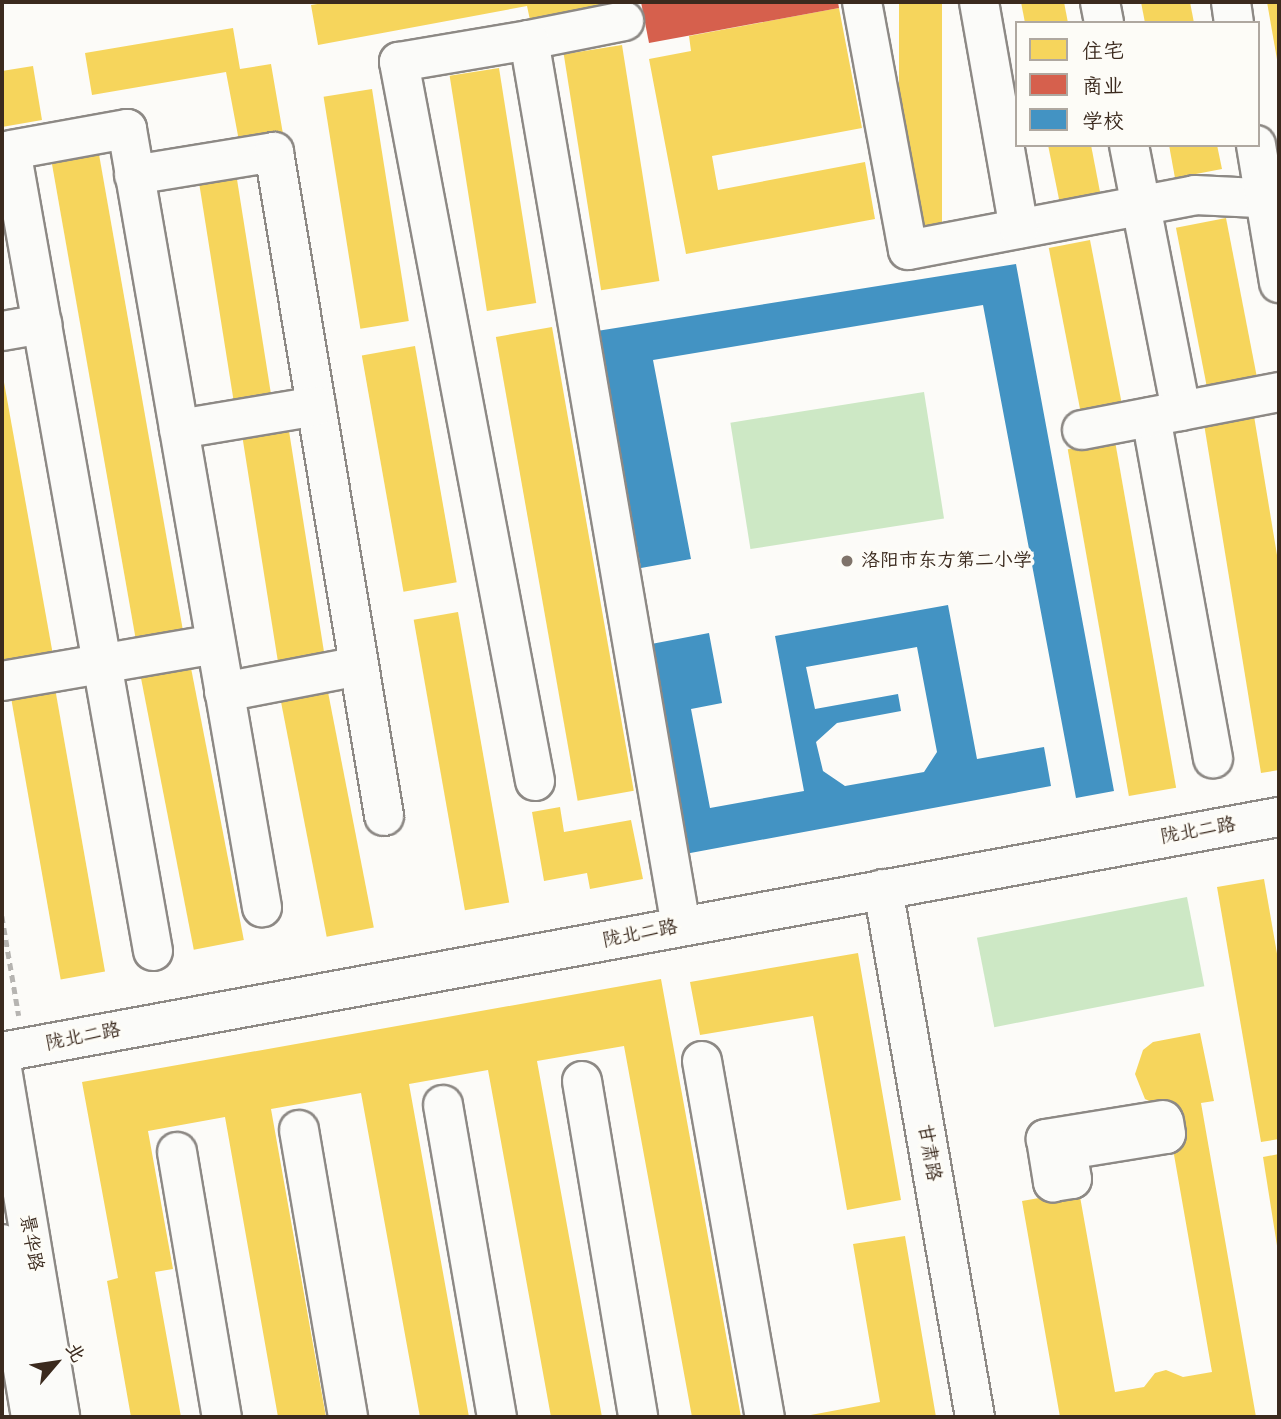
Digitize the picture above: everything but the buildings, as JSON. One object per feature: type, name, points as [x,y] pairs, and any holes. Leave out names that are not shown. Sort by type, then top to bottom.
[{"type":"street","points":[[862,2],[908,250],[1195,195],[1272,200]]},
{"type":"street","points":[[979,2],[1020,229]]},
{"type":"street","points":[[1100,2],[1104,21]]},
{"type":"street","points":[[1231,2],[1234,21]]},
{"type":"street","points":[[535,780],[399,62],[624,21]]},
{"type":"street","points":[[529,40],[681,926]]},
{"type":"street","points":[[153,951],[11,149],[127,130],[262,907]]},
{"type":"street","points":[[1129,147],[1140,206],[1213,758]]},
{"type":"street","points":[[1257,147],[1272,200],[1279,283]]},
{"type":"street","points":[[134,175],[274,152],[384,816]]},
{"type":"street","points":[[2,331],[42,324]]},
{"type":"street","points":[[1082,430],[1279,392]]},
{"type":"street","points":[[179,429],[316,406]]},
{"type":"street","points":[[2,681],[216,644]]},
{"type":"street","points":[[224,692],[359,666]]},
{"type":"street","name":"陇北二路","points":[[2,1052],[1279,817]]},
{"type":"street","name":"甘肃路","points":[[883,889],[975,1417]]},
{"type":"street","points":[[702,1061],[765,1417]]},
{"type":"street","name":"景华路","points":[[2,1069],[60,1417]]},
{"type":"street","points":[[582,1081],[638,1417]]},
{"type":"street","points":[[443,1105],[497,1417]]},
{"type":"street","points":[[299,1130],[348,1417]]},
{"type":"street","points":[[177,1152],[222,1417]]},
{"type":"street","name":"景华路","points":[[2,1244],[31,1417]]},
{"type":"green space","points":[[924,392],[944,518],[750,549],[730,423]]},
{"type":"green space","points":[[1187,897],[1204,986],[994,1027],[977,938]]},
{"type":"place","name":"洛阳市东方第二小学","points":[[847,561]]}]
